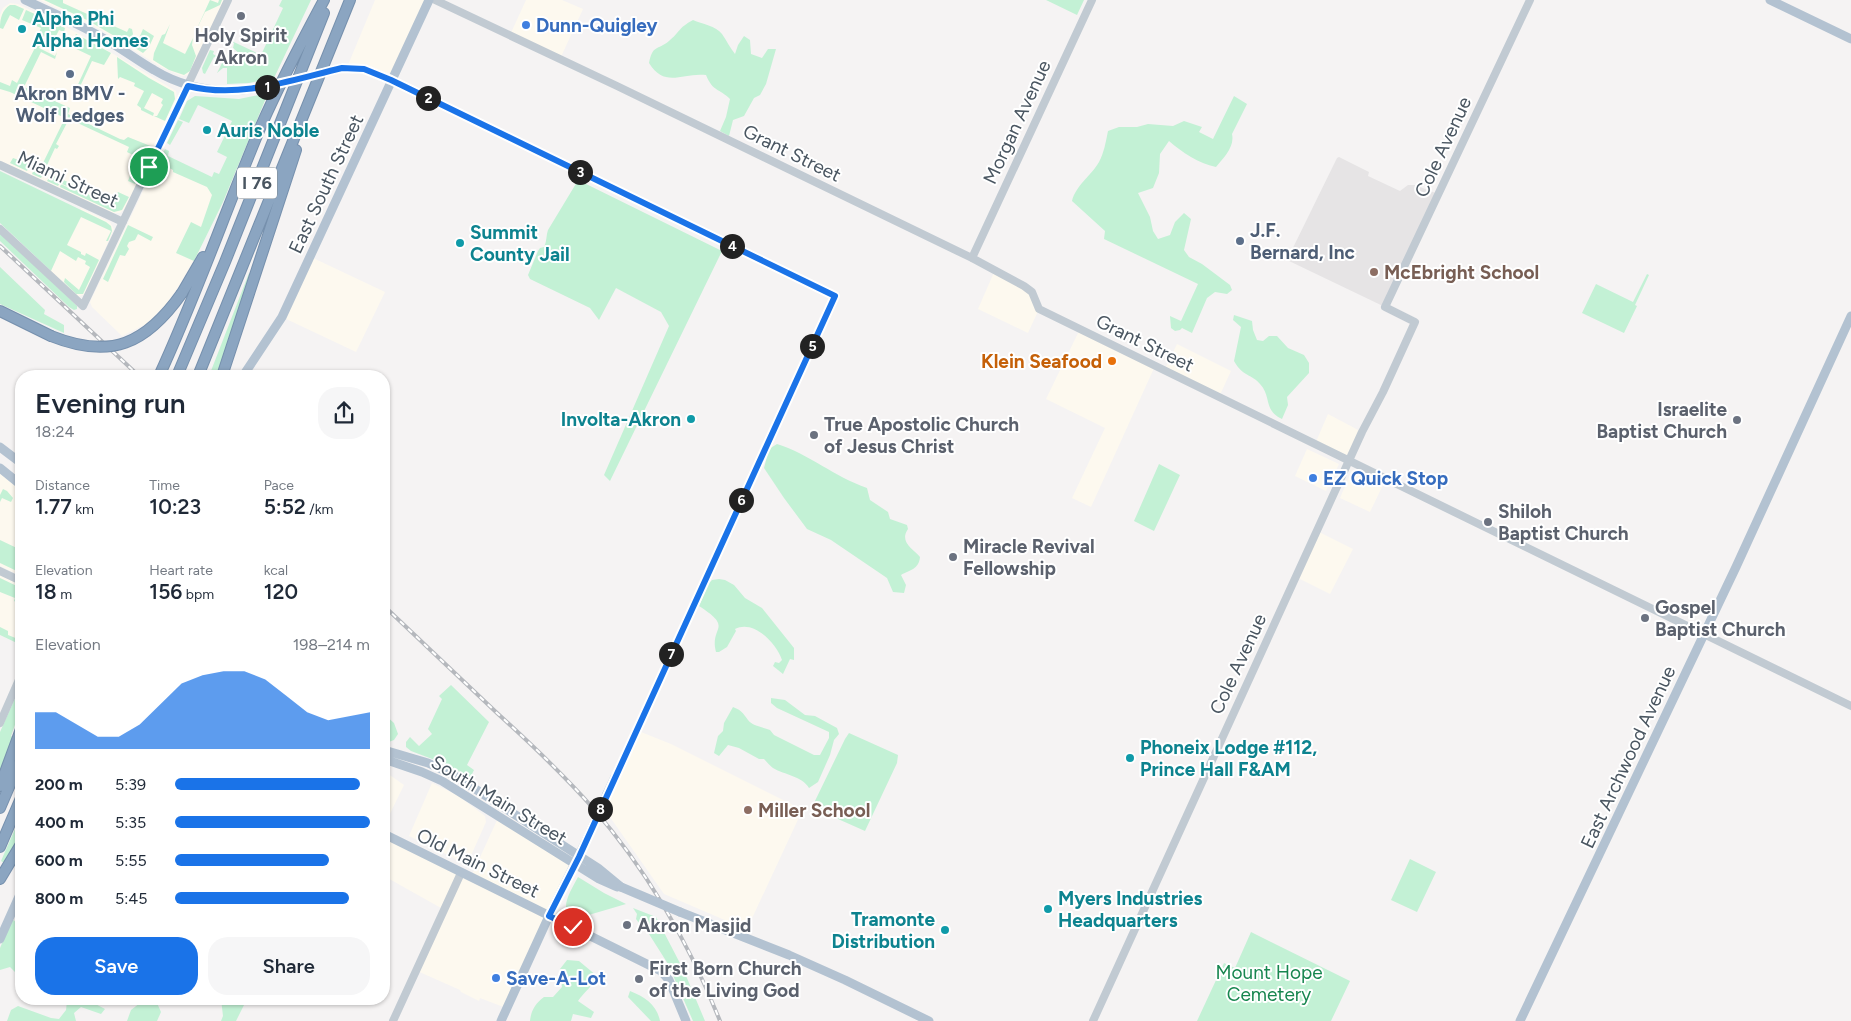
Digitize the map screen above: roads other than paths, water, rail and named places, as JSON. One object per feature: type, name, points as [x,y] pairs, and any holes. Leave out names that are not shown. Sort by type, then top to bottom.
[{"type":"highway","points":[[162,370],[193,298],[271,104],[324,0]]},
{"type":"highway","name":"I 76","points":[[178,370],[225,262],[329,0]]},
{"type":"highway","name":"I 76","points":[[201,370],[350,0]]},
{"type":"highway","points":[[224,370],[334,37]]},
{"type":"highway","points":[[0,311],[51,336],[85,347],[110,346],[138,338],[157,324],[182,293],[207,250],[235,191]]},
{"type":"highway","points":[[0,786],[15,745]]},
{"type":"highway","points":[[0,808],[15,773]]},
{"type":"highway","points":[[0,848],[15,812]]},
{"type":"highway","points":[[0,879],[15,854]]},
{"type":"main road","points":[[25,0],[95,34],[161,74],[188,86],[226,91],[264,87],[342,68],[364,69],[391,80]]},
{"type":"main road","name":"East South Street","points":[[247,370],[282,317],[428,0]]},
{"type":"main road","points":[[1770,0],[1851,39]]},
{"type":"main road","name":"East Archwood Avenue","points":[[1520,1021],[1704,635],[1851,316]]},
{"type":"main road","points":[[0,447],[15,458]]},
{"type":"main road","points":[[0,468],[15,480]]},
{"type":"main road","name":"South Main Street","points":[[390,752],[428,763],[452,774],[614,887],[621,887],[781,952],[845,980],[929,1021]]},
{"type":"main road","name":"South Main Street","points":[[390,761],[442,781],[577,860]]},
{"type":"main road","points":[[501,1021],[615,777]]},
{"type":"main road","name":"Old Main Street","points":[[390,837],[656,968],[666,975],[686,1021]]},
{"type":"main road","points":[[0,940],[15,906]]},
{"type":"street","points":[[0,229],[83,306],[228,0]]},
{"type":"street","name":"Grant Street","points":[[435,0],[972,258],[1032,292],[1039,309],[1851,706]]},
{"type":"street","name":"Morgan Avenue","points":[[972,258],[1092,0]]},
{"type":"street","name":"Cole Avenue","points":[[1092,1021],[1414,322],[1385,307],[1530,0]]},
{"type":"street","points":[[391,80],[835,296],[615,777]]},
{"type":"street","name":"Miami Street","points":[[0,165],[123,222]]},
{"type":"street","points":[[0,571],[15,578]]},
{"type":"street","points":[[0,723],[15,689]]},
{"type":"street","points":[[393,1021],[460,873]]},
{"type":"railway","points":[[0,246],[133,370]]},
{"type":"railway","points":[[390,612],[546,758],[581,794],[612,831],[665,908],[695,964],[720,1021]]},
{"type":"place","name":"Holy Spirit Akron","points":[[241,16]]},
{"type":"place","name":"Dunn-Quigley","points":[[526,25]]},
{"type":"place","name":"Alpha Phi Alpha Homes","points":[[22,29]]},
{"type":"place","name":"Akron BMV - Wolf Ledges","points":[[70,74]]},
{"type":"place","name":"Auris Noble","points":[[207,130]]},
{"type":"place","name":"J.F. Bernard, Inc","points":[[1240,241]]},
{"type":"place","name":"Summit County Jail","points":[[460,243]]},
{"type":"place","name":"McEbright School","points":[[1374,272]]},
{"type":"place","name":"Klein Seafood","points":[[1112,361]]},
{"type":"place","name":"Involta-Akron","points":[[691,419]]},
{"type":"place","name":"Israelite Baptist Church","points":[[1737,420]]},
{"type":"place","name":"True Apostolic Church of Jesus Christ","points":[[814,435]]},
{"type":"place","name":"EZ Quick Stop","points":[[1313,478]]},
{"type":"place","name":"Shiloh Baptist Church","points":[[1488,522]]},
{"type":"place","name":"Miracle Revival Fellowship","points":[[953,557]]},
{"type":"place","name":"Gospel Baptist Church","points":[[1645,618]]},
{"type":"place","name":"Phoneix Lodge #112, Prince Hall F&AM","points":[[1130,758]]},
{"type":"place","name":"Miller School","points":[[748,810]]},
{"type":"place","name":"Myers Industries Headquarters","points":[[1048,909]]},
{"type":"place","name":"Akron Masjid","points":[[627,925]]},
{"type":"place","name":"Tramonte Distribution","points":[[945,930]]},
{"type":"place","name":"Save-A-Lot","points":[[496,978]]},
{"type":"place","name":"First Born Church of the Living God","points":[[639,979]]},
{"type":"park label","name":"Mount Hope Cemetery","points":[[1269,983]]}]
